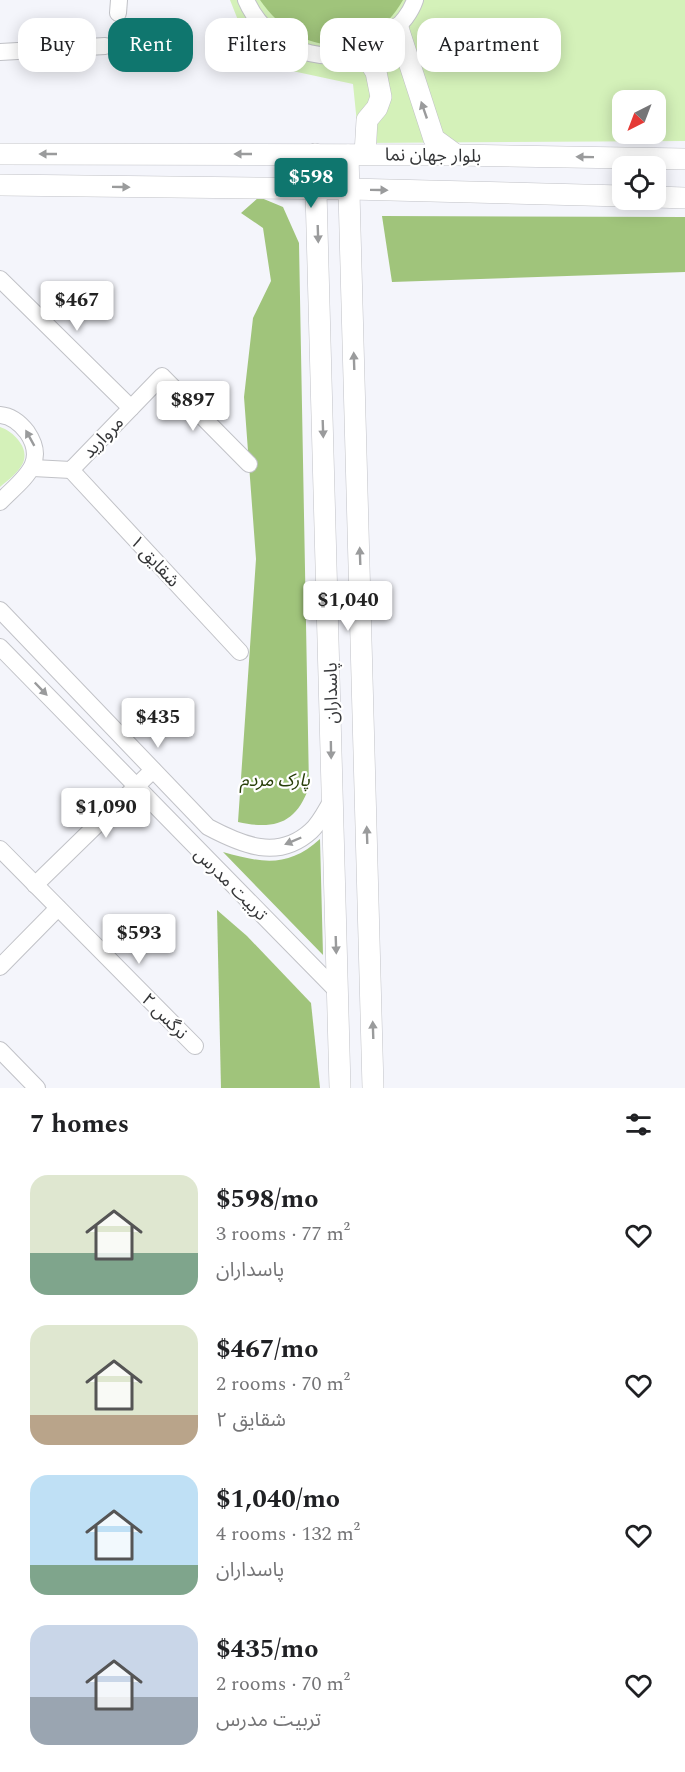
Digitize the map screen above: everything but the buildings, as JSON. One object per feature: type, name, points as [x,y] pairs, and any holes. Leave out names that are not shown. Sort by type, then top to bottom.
[{"type":"street","points":[[246,0],[252,13],[268,33],[289,47],[320,56]]},
{"type":"street","points":[[404,18],[415,0]]},
{"type":"street","points":[[0,52],[105,46]]},
{"type":"street","points":[[405,50],[434,140],[456,155]]},
{"type":"street","name":"پاسداران","points":[[374,1088],[350,189],[356,154],[367,120],[377,108],[381,98],[376,72]]},
{"type":"street","name":"بلوار جهان نما","points":[[0,154],[356,154],[685,159]]},
{"type":"street","name":"پاسداران","points":[[315,154],[340,1088]]},
{"type":"street","name":"بلوار جهان نما","points":[[0,185],[350,189],[612,196]]},
{"type":"street","points":[[666,197],[685,198]]},
{"type":"street","points":[[0,279],[131,408]]},
{"type":"street","name":"مروارید","points":[[33,468],[71,470],[162,376],[249,464]]},
{"type":"street","points":[[0,415],[16,420],[30,436],[37,458],[33,468],[0,502]]},
{"type":"street","name":"شقایق ۱","points":[[71,470],[240,652]]},
{"type":"street","name":"تربیت مدرس","points":[[0,610],[208,827],[243,845],[270,847],[294,844],[313,830],[332,800]]},
{"type":"street","name":"تربیت مدرس","points":[[0,647],[337,991]]},
{"type":"street","points":[[330,650],[362,652]]},
{"type":"street","points":[[35,885],[153,770]]},
{"type":"street","name":"نرگس ۲","points":[[0,849],[195,1046]]},
{"type":"street","points":[[0,967],[58,908]]},
{"type":"street","points":[[0,1050],[37,1088]]},
{"type":"green space","points":[[230,0],[685,0],[685,141],[666,141],[666,90],[612,90],[612,141],[359,143],[353,84],[297,72],[308,72],[308,18],[237,18]]},
{"type":"green space","points":[[260,0],[403,0],[390,18],[320,18],[320,43],[308,40],[308,18],[275,18]]},
{"type":"green space","name":"پارک مردم","points":[[259,197],[283,207],[299,243],[309,787],[304,799],[290,816],[273,824],[262,825],[238,822],[256,559],[244,397],[253,318],[271,281],[263,228],[241,213]]},
{"type":"green space","points":[[382,216],[685,217],[685,272],[392,282]]},
{"type":"green space","points":[[0,427],[15,436],[22,446],[25,457],[19,470],[0,487]]},
{"type":"green space","points":[[320,839],[323,955],[223,852],[250,859],[286,859],[297,855]]},
{"type":"green space","points":[[217,910],[247,936],[311,1003],[320,1088],[221,1088]]}]
